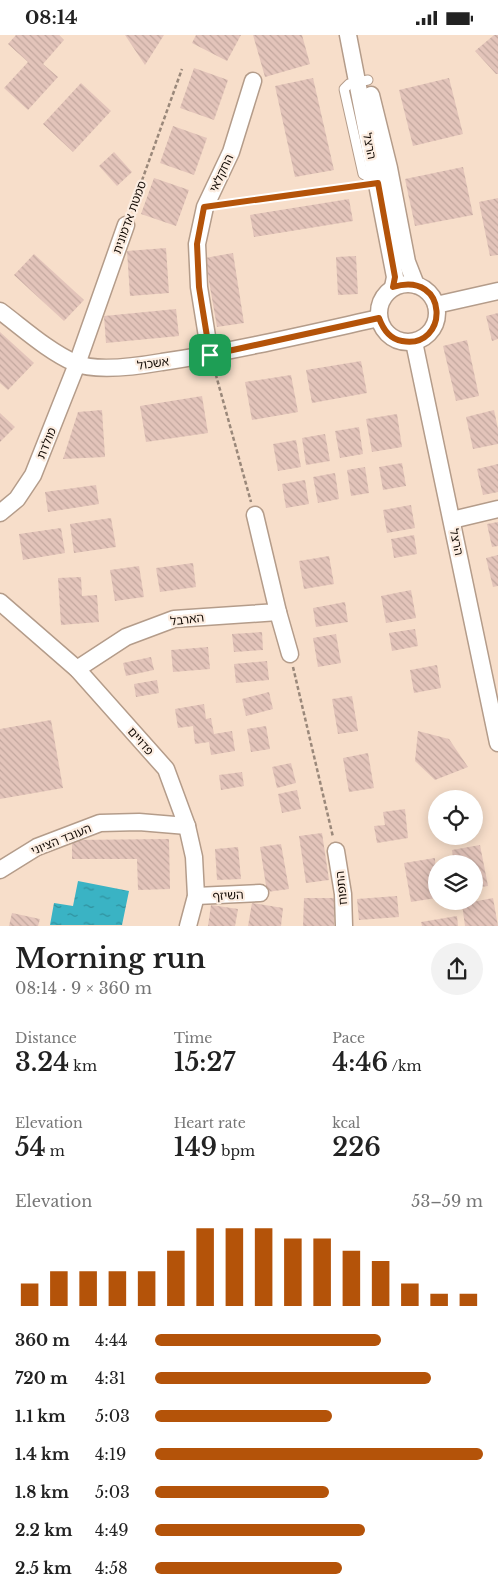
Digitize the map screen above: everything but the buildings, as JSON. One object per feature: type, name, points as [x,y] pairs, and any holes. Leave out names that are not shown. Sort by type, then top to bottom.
[{"type":"street","name":"הרצל","points":[[348,35],[388,168],[407,262],[416,285]]},
{"type":"street","name":"הרצל","points":[[357,35],[378,183],[395,277],[393,287]]},
{"type":"street","name":"החקלאי","points":[[210,355],[199,287],[197,244],[204,207],[231,152],[253,81]]},
{"type":"street","name":"סמטת אדמונית","points":[[77,364],[126,225]]},
{"type":"street","points":[[403,284],[416,285],[425,289],[432,296],[436,305],[436,321],[432,331],[424,337],[414,341],[398,340],[389,335],[382,327],[379,318],[380,303],[385,294],[393,287],[403,284]]},
{"type":"street","points":[[436,305],[498,291]]},
{"type":"street","name":"אשכול","points":[[0,311],[52,350],[77,364],[103,368],[138,366],[210,355],[379,318]]},
{"type":"street","name":"הרצל","points":[[414,341],[498,743]]},
{"type":"street","name":"מולדת","points":[[0,513],[17,499],[33,475],[77,364]]},
{"type":"street","points":[[452,520],[498,509]]},
{"type":"street","points":[[255,515],[290,654]]},
{"type":"street","name":"פדויים","points":[[0,601],[77,669],[166,769],[187,826],[194,857],[196,896],[188,925]]},
{"type":"street","name":"הארבל","points":[[77,669],[126,637],[174,619],[278,612]]},
{"type":"street","name":"העובד הציוני","points":[[0,870],[37,847],[100,823],[139,822],[187,826]]},
{"type":"street","name":"התפוח","points":[[336,851],[343,894],[344,925]]},
{"type":"street","name":"השיזף","points":[[196,896],[260,893]]},
{"type":"path","name":"סמטת אדמונית","points":[[126,225],[182,69]]},
{"type":"path","points":[[204,207],[378,183]]},
{"type":"path","points":[[210,355],[255,515]]},
{"type":"path","points":[[290,654],[336,851]]},
{"type":"water","points":[[78,881],[129,891],[122,925],[50,925],[54,903],[73,906]]},
{"type":"route","points":[[378,183],[395,277],[393,287],[403,284],[416,285],[425,289],[432,296],[437,311],[432,331],[414,341],[398,340],[389,335],[382,327],[379,318],[210,355],[199,287],[197,244],[204,207],[378,183]]}]
